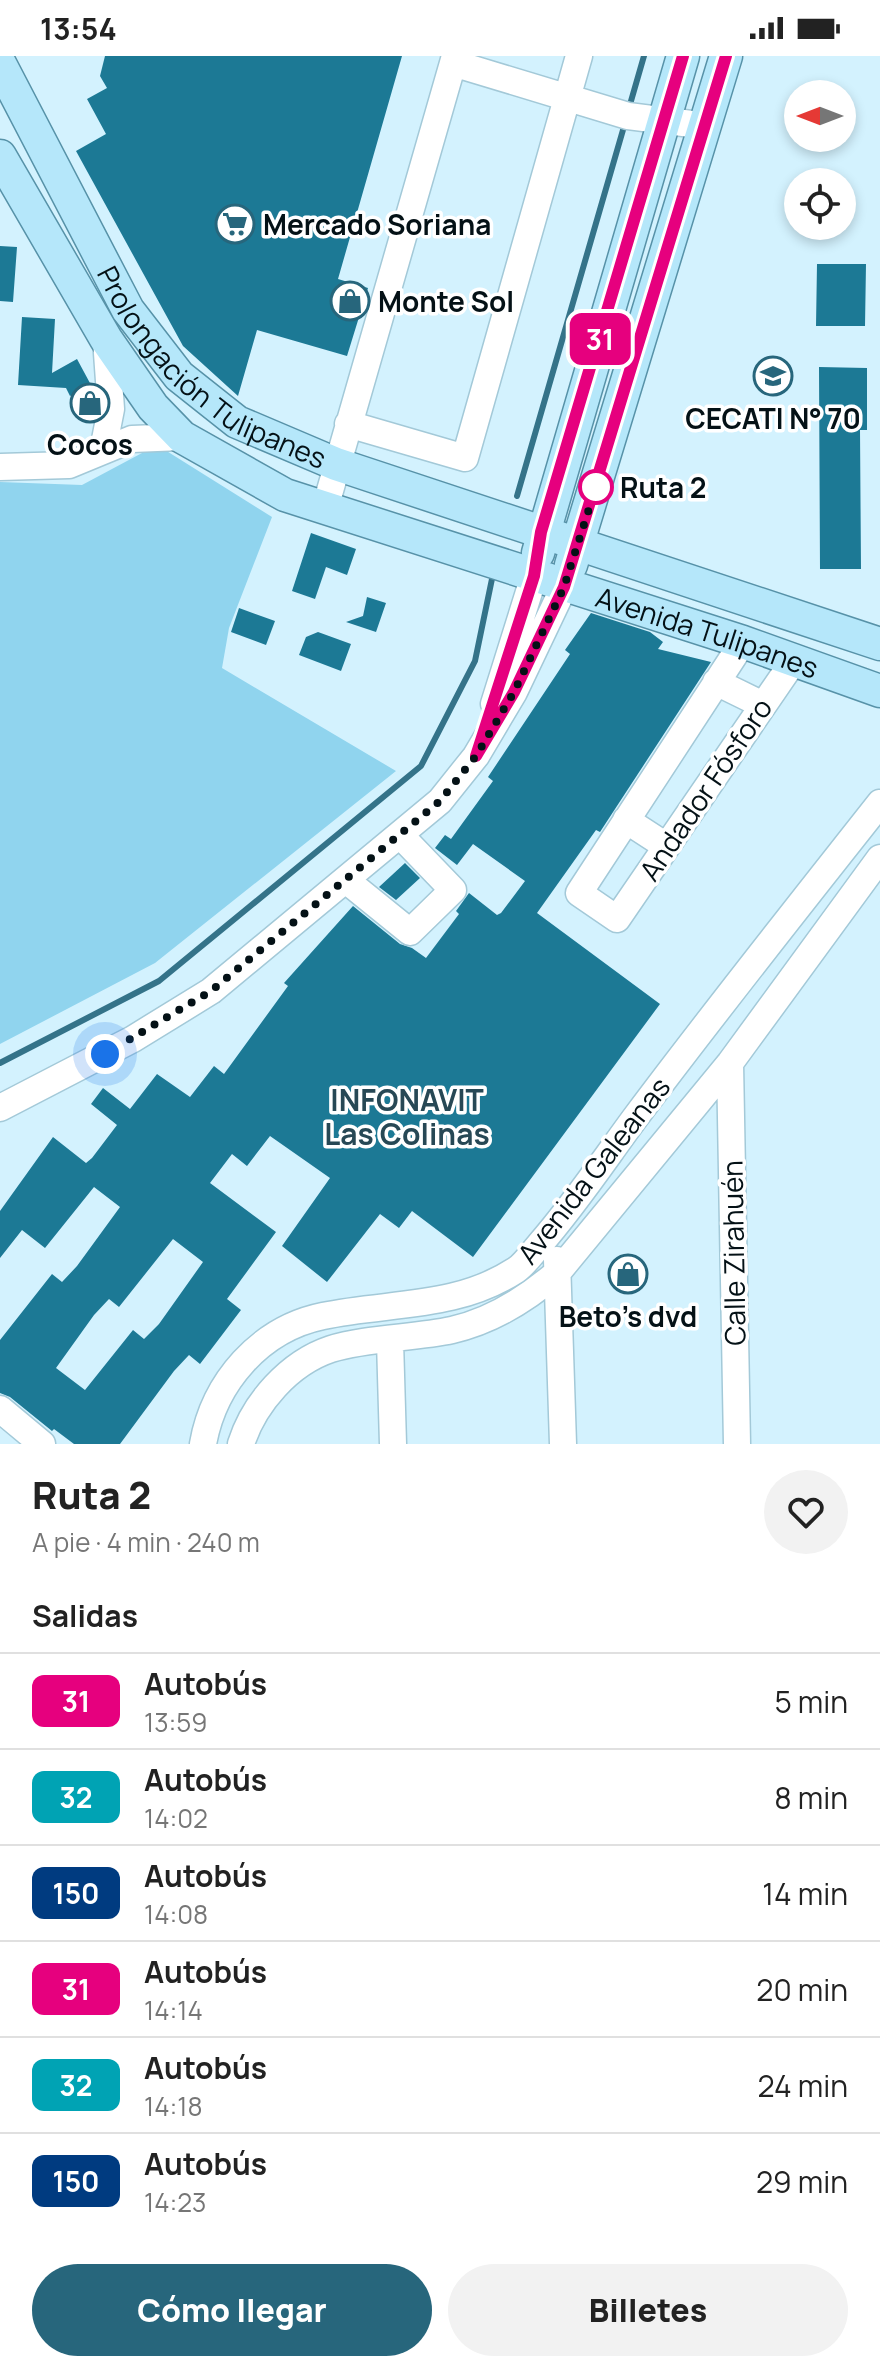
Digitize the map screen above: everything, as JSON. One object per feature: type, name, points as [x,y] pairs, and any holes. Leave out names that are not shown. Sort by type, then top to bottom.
[{"type":"main road","points":[[534,576],[541,532],[683,56]]},
{"type":"main road","points":[[564,587],[726,56]]},
{"type":"main road","name":"Prolongación Tulipanes","points":[[0,64],[128,310],[179,376],[237,422],[336,464],[541,532]]},
{"type":"main road","name":"Prolongación Tulipanes","points":[[0,156],[106,339],[153,407],[182,437],[285,495],[534,576]]},
{"type":"main road","points":[[448,548],[460,504]]},
{"type":"main road","name":"Avenida Tulipanes","points":[[541,532],[577,547],[880,644]]},
{"type":"main road","name":"Avenida Tulipanes","points":[[534,576],[795,659],[880,691]]},
{"type":"street","points":[[348,424],[465,458],[579,56]]},
{"type":"street","points":[[325,508],[454,59],[628,116],[707,126]]},
{"type":"street","name":"Prolongación Tulipanes","points":[[103,450],[111,409],[106,339]]},
{"type":"street","points":[[0,467],[69,465],[132,439],[182,437]]},
{"type":"street","points":[[476,756],[534,576]]},
{"type":"street","points":[[0,1108],[133,1039],[211,991],[440,801],[476,756],[514,692],[564,587]]},
{"type":"street","name":"Andador Fósforo","points":[[743,642],[579,893],[617,919],[795,659]]},
{"type":"street","points":[[716,682],[763,705]]},
{"type":"street","name":"Avenida Galeanas","points":[[203,1444],[217,1394],[248,1356],[277,1334],[321,1316],[422,1305],[466,1295],[518,1269],[555,1227],[700,1031],[880,803]]},
{"type":"street","points":[[626,820],[666,846]]},
{"type":"street","points":[[347,881],[410,932],[453,890],[401,836]]},
{"type":"street","name":"Avenida Galeanas","points":[[241,1444],[253,1415],[276,1385],[330,1349],[455,1329],[494,1315],[534,1293],[558,1272],[730,1063],[880,858]]},
{"type":"street","name":"Calle Zirahuén","points":[[730,1063],[737,1444]]},
{"type":"street","points":[[555,1227],[563,1444]]},
{"type":"street","points":[[390,1341],[393,1444]]},
{"type":"street","points":[[0,1409],[42,1444]]},
{"type":"shaded area","points":[[157,445],[272,517],[229,628],[222,668],[396,771],[155,963],[0,1044],[0,482],[82,485]]},
{"type":"building","name":"Mercado Soriana","points":[[105,56],[402,56],[338,279],[368,288],[347,356],[257,330],[238,396],[183,346],[76,151],[106,134],[87,99],[107,88],[100,76]]},
{"type":"building","points":[[0,246],[17,247],[13,302],[0,301]]},
{"type":"building","points":[[817,264],[866,264],[865,326],[816,326]]},
{"type":"building","points":[[22,317],[55,319],[52,373],[77,359],[91,385],[70,396],[66,388],[18,385]]},
{"type":"building","points":[[819,367],[867,368],[867,430],[860,430],[861,569],[820,569]]},
{"type":"building","points":[[311,533],[356,549],[347,575],[326,567],[315,599],[292,591]]},
{"type":"building","points":[[367,597],[386,603],[376,632],[346,622],[363,616]]},
{"type":"building","points":[[239,608],[275,621],[266,645],[231,632]]},
{"type":"building","points":[[591,613],[650,632],[663,642],[658,649],[711,662],[600,832],[596,830],[537,913],[660,1004],[473,1257],[412,1211],[399,1228],[380,1214],[327,1282],[282,1246],[330,1178],[270,1136],[247,1166],[232,1154],[210,1183],[276,1232],[227,1299],[241,1310],[200,1364],[189,1355],[174,1371],[120,1444],[74,1444],[54,1429],[52,1431],[10,1397],[0,1393],[0,1340],[52,1274],[62,1282],[77,1266],[120,1207],[94,1187],[45,1248],[22,1230],[0,1258],[0,1211],[53,1137],[86,1163],[92,1158],[117,1125],[91,1104],[103,1088],[130,1109],[157,1074],[190,1097],[214,1066],[224,1074],[288,986],[284,983],[353,906],[400,944],[426,958],[459,914],[456,911],[469,893],[497,915],[501,913],[525,881],[473,844],[457,865],[435,848],[445,835],[451,839],[493,781],[488,777],[570,654],[565,650]],"holes":[[[173,1239],[203,1262],[159,1324],[144,1339],[133,1330],[85,1390],[56,1368],[94,1315],[109,1299],[119,1307]]]},
{"type":"building","points":[[318,632],[351,644],[341,671],[299,655],[306,637]]},
{"type":"building","points":[[405,863],[420,878],[396,900],[379,887]]},
{"type":"waterway","points":[[629,108],[644,56]]},
{"type":"waterway","points":[[517,496],[625,123]]},
{"type":"waterway","points":[[0,1063],[159,981],[421,766],[475,661],[493,574]]},
{"type":"bus line","name":"31","points":[[683,56],[541,532],[534,576],[476,756],[514,692],[564,587],[726,56]]},
{"type":"place","name":"Mercado Soriana","points":[[235,224]]},
{"type":"place","name":"Monte Sol","points":[[350,301]]},
{"type":"place","name":"CECATI N° 70","points":[[773,376]]},
{"type":"place","name":"Cocos","points":[[90,403]]},
{"type":"place","name":"Ruta 2","points":[[596,487]]},
{"type":"place","name":"Beto's dvd","points":[[628,1274]]},
{"type":"district","name":"INFONAVIT Las Colinas","points":[[407,1116]]},
{"type":"route","points":[[105,1054],[211,991],[440,801],[476,756],[514,692],[564,587],[596,487]]}]
